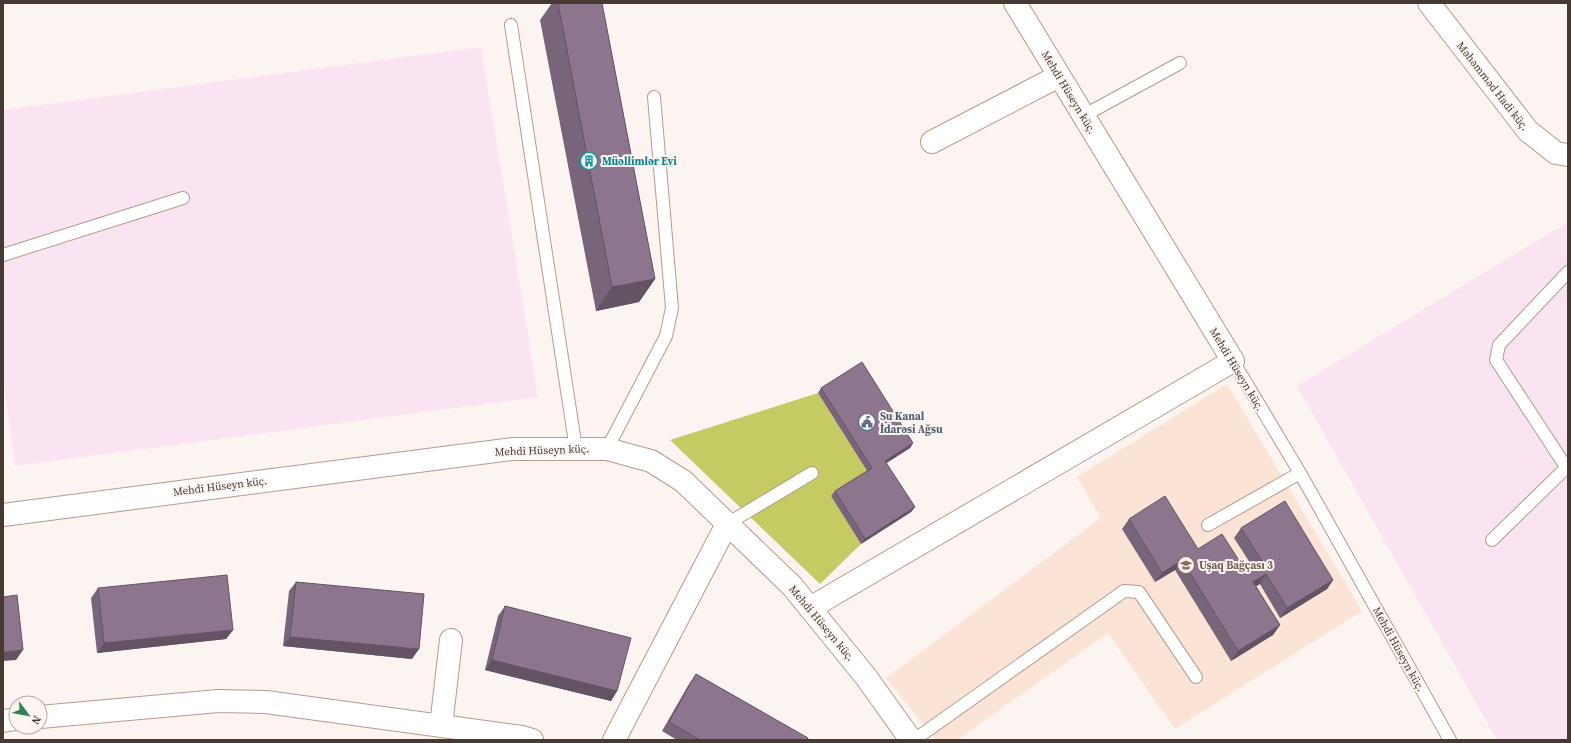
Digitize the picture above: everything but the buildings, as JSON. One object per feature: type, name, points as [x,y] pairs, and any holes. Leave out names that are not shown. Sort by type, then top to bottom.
[{"type":"street","name":"Mehdi Hüseyn küç.","points":[[1015,3],[1233,360]]},
{"type":"street","name":"Məhəmməd Hadi küç.","points":[[1429,3],[1528,131],[1556,153],[1568,154]]},
{"type":"street","points":[[932,142],[1059,76]]},
{"type":"street","points":[[810,608],[1233,360]]},
{"type":"street","name":"Mehdi Hüseyn küç.","points":[[3,514],[512,449],[607,449],[651,461],[683,481],[792,586],[866,677],[912,740]]},
{"type":"street","points":[[614,740],[727,524]]},
{"type":"street","points":[[441,726],[451,640]]},
{"type":"street","points":[[48,716],[218,701],[266,702],[522,737],[532,740]]},
{"type":"lane","points":[[511,25],[576,449]]},
{"type":"lane","points":[[1083,116],[1180,63]]},
{"type":"lane","points":[[607,449],[666,336],[672,308],[654,97]]},
{"type":"lane","points":[[3,255],[183,198]]},
{"type":"lane","points":[[1492,540],[1567,467],[1496,360],[1499,345],[1568,272]]},
{"type":"lane","name":"Mehdi Hüseyn küç.","points":[[1233,360],[1300,473],[1450,740]]},
{"type":"lane","points":[[727,524],[812,473]]},
{"type":"lane","points":[[1208,525],[1300,473]]},
{"type":"lane","points":[[912,740],[1124,591],[1138,592],[1196,677]]},
{"type":"shaded area","points":[[481,47],[538,397],[15,466],[3,377],[3,110]]},
{"type":"shaded area","points":[[1568,222],[1568,740],[1497,740],[1297,386]]},
{"type":"shaded area","name":"Uşaq Bağçası 3","points":[[1227,384],[1362,611],[1175,729],[1108,633],[957,740],[936,740],[886,678],[1101,518],[1077,477]]},
{"type":"green space","points":[[818,393],[868,473],[831,496],[861,544],[820,584],[670,440]]},
{"type":"place","name":"Müəllimlər Evi","points":[[589,161]]},
{"type":"place","name":"Su Kanal İdarəsi Ağsu","points":[[867,422]]},
{"type":"place","name":"Uşaq Bağçası 3","points":[[1186,565]]}]
